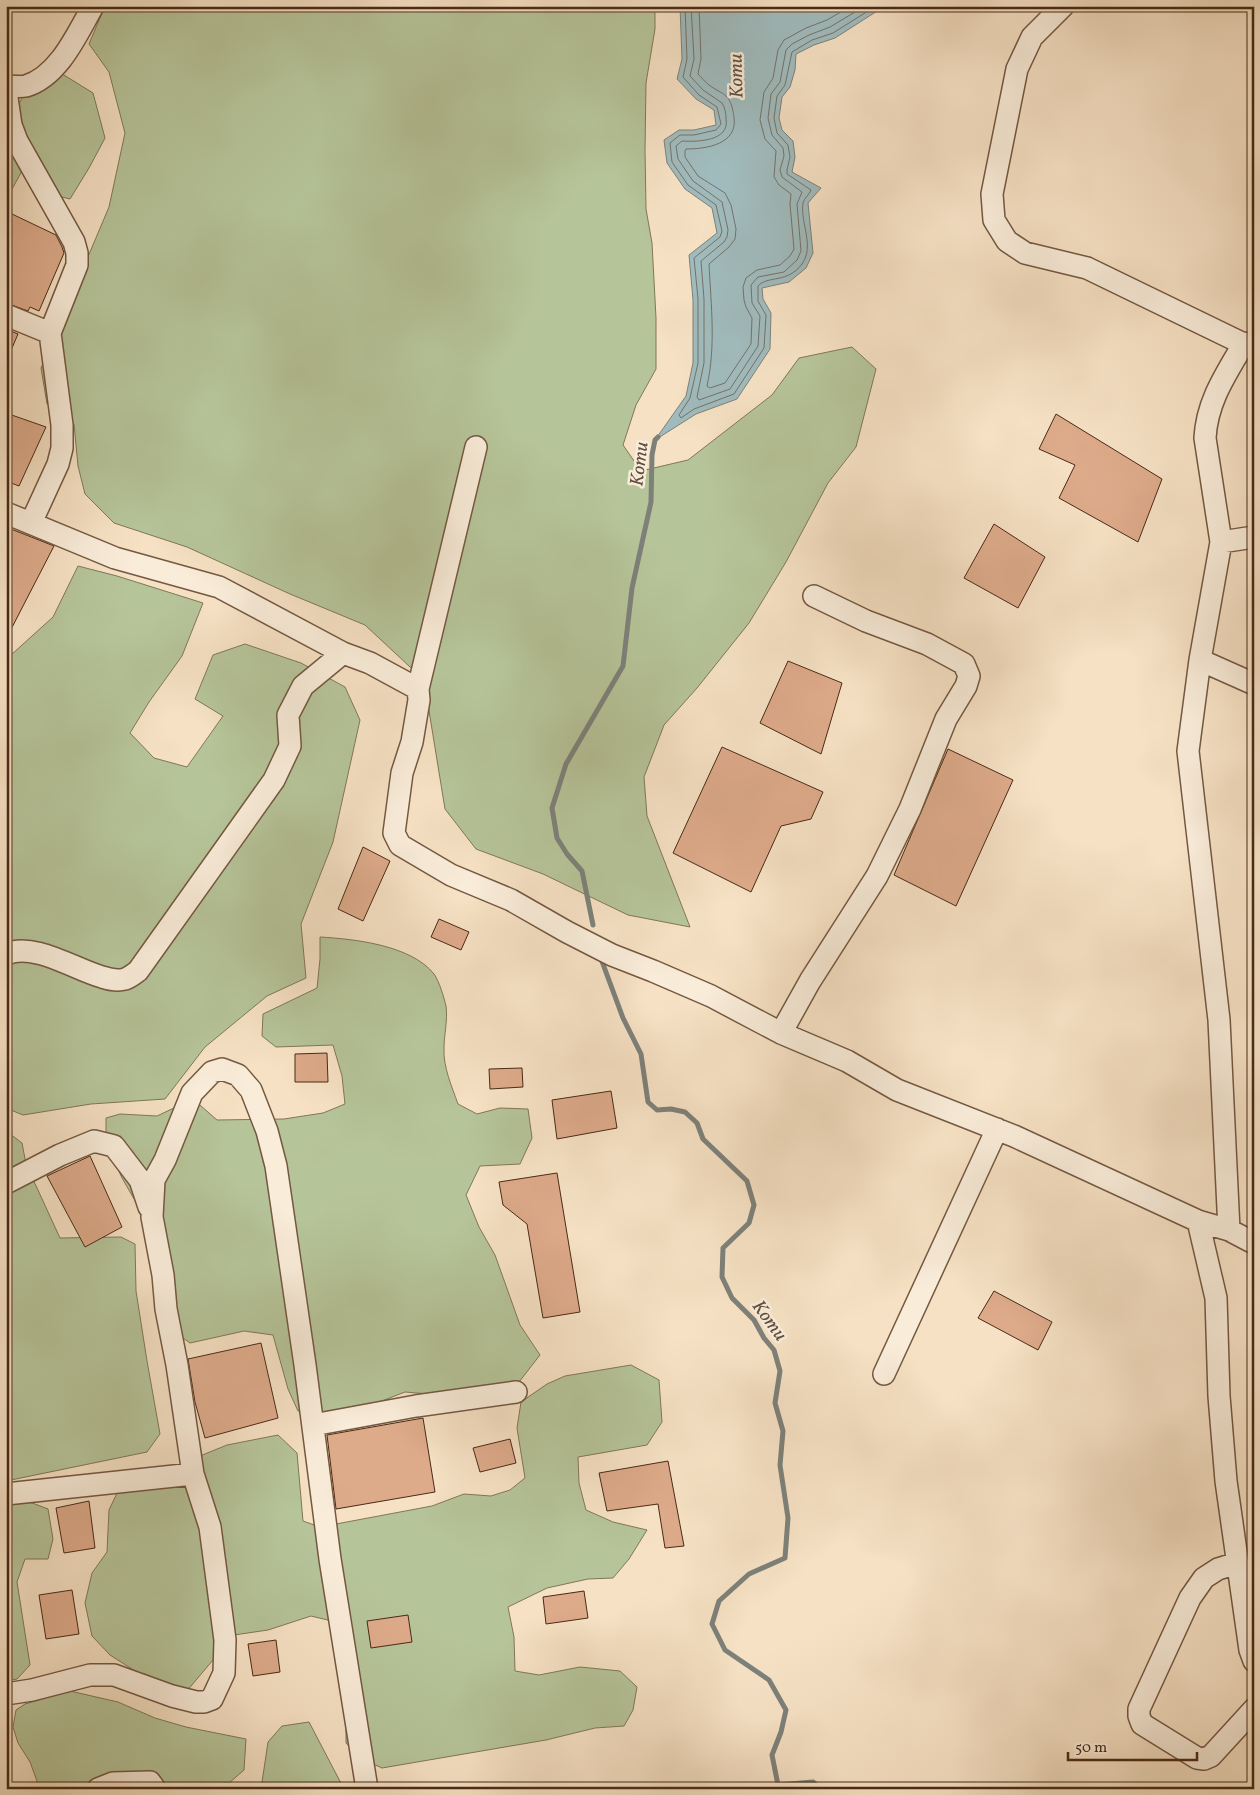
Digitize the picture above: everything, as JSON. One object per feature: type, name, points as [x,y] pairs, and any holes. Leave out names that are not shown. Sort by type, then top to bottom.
[{"type":"street","points":[[6,86],[25,86],[44,77],[58,65],[93,6]]},
{"type":"street","points":[[1063,6],[1032,37],[1018,70],[992,194],[994,220],[1007,241],[1024,253],[1087,268],[1249,346],[1214,395],[1206,422],[1205,438],[1220,542],[1200,660],[1188,751],[1219,1020],[1229,1230]]},
{"type":"street","points":[[6,91],[11,126],[17,141],[74,242],[78,253],[77,265],[50,333],[62,424],[62,448],[58,464],[30,523]]},
{"type":"street","points":[[6,315],[50,333]]},
{"type":"street","points":[[476,447],[418,688],[419,700],[412,742],[402,773],[394,833],[400,845],[451,875],[510,900],[612,955],[711,996],[781,1032],[847,1061],[897,1090],[997,1129],[1198,1221],[1229,1230],[1254,1244]]},
{"type":"street","points":[[6,513],[115,558],[219,587],[343,653],[370,663],[418,688]]},
{"type":"street","points":[[1220,542],[1254,537]]},
{"type":"street","points":[[781,1032],[810,981],[877,876],[910,809],[946,719],[966,686],[968,676],[964,664],[927,644],[866,621],[814,596]]},
{"type":"street","points":[[6,954],[16,950],[36,952],[85,972],[108,979],[124,980],[138,972],[274,780],[290,746],[288,715],[304,686],[343,653]]},
{"type":"street","points":[[1200,660],[1254,684]]},
{"type":"street","points":[[152,1217],[154,1180],[165,1160],[192,1093],[212,1072],[222,1070],[238,1075],[252,1090],[268,1131],[276,1166],[313,1424],[330,1559],[367,1789]]},
{"type":"street","points":[[884,1374],[997,1129]]},
{"type":"street","points":[[6,1183],[60,1155],[94,1141],[114,1146],[140,1180],[152,1217],[164,1275],[166,1309],[177,1365],[193,1474],[210,1527],[225,1640],[224,1673],[212,1699],[204,1702],[196,1702],[157,1692],[114,1675],[90,1675],[32,1690],[6,1694]]},
{"type":"street","points":[[1198,1221],[1216,1298],[1220,1415],[1226,1481],[1250,1650],[1254,1661]]},
{"type":"street","points":[[313,1424],[434,1403],[516,1392]]},
{"type":"street","points":[[6,1494],[193,1474]]},
{"type":"street","points":[[1237,1563],[1218,1569],[1204,1578],[1190,1598],[1139,1709],[1139,1716],[1142,1724],[1197,1758],[1204,1759],[1211,1756],[1254,1709]]},
{"type":"street","points":[[98,1789],[113,1783],[150,1782],[155,1789]]},
{"type":"green space","points":[[105,6],[655,6],[655,29],[646,83],[645,150],[646,209],[652,243],[656,318],[656,369],[636,405],[623,445],[641,471],[688,460],[772,395],[799,358],[852,347],[876,369],[856,447],[828,483],[786,562],[749,623],[697,688],[664,725],[644,777],[647,816],[690,927],[628,915],[543,874],[476,849],[445,809],[424,680],[365,625],[290,594],[187,547],[114,523],[85,494],[78,466],[74,424],[47,404],[41,368],[109,207],[125,133],[109,72],[89,44]]},
{"type":"green space","points":[[37,69],[59,72],[93,93],[105,138],[70,199],[42,192],[22,171],[6,200],[6,129]]},
{"type":"green space","points":[[78,566],[203,603],[182,656],[149,702],[130,733],[154,758],[187,767],[223,716],[195,699],[213,655],[245,644],[301,663],[345,687],[360,720],[333,842],[301,924],[306,978],[267,996],[205,1047],[165,1099],[91,1104],[23,1115],[6,1108],[6,656],[11,655],[53,617]]},
{"type":"green space","points":[[320,937],[381,945],[411,956],[424,964],[436,977],[446,1006],[444,1055],[448,1077],[458,1104],[477,1114],[500,1108],[528,1109],[532,1138],[520,1164],[480,1166],[466,1195],[479,1227],[495,1255],[520,1325],[540,1355],[519,1382],[441,1395],[405,1392],[374,1404],[329,1413],[298,1411],[288,1389],[273,1335],[244,1331],[190,1343],[172,1330],[148,1223],[122,1178],[106,1143],[106,1118],[120,1114],[157,1116],[193,1099],[217,1120],[284,1119],[323,1113],[345,1104],[342,1076],[333,1045],[276,1047],[262,1036],[263,1014],[317,988]]},
{"type":"green space","points":[[6,1131],[22,1143],[26,1164],[60,1238],[121,1237],[135,1244],[136,1291],[160,1434],[147,1452],[6,1481]]},
{"type":"green space","points":[[631,1365],[659,1380],[662,1422],[647,1445],[578,1457],[579,1483],[586,1510],[613,1522],[647,1530],[629,1559],[613,1578],[588,1579],[547,1588],[508,1607],[514,1637],[515,1671],[539,1675],[580,1667],[620,1671],[637,1687],[633,1710],[624,1726],[595,1728],[546,1740],[382,1768],[360,1758],[346,1743],[346,1714],[332,1621],[311,1616],[268,1630],[234,1635],[186,1692],[143,1676],[110,1655],[92,1636],[85,1603],[92,1573],[107,1552],[109,1510],[119,1489],[227,1445],[278,1435],[297,1453],[303,1521],[320,1527],[432,1506],[464,1494],[491,1496],[510,1490],[525,1478],[517,1428],[521,1402],[547,1384],[565,1376]]},
{"type":"green space","points":[[27,1501],[48,1509],[53,1539],[48,1559],[25,1559],[17,1582],[30,1665],[17,1679],[6,1681],[6,1503]]},
{"type":"green space","points":[[70,1691],[118,1702],[155,1718],[186,1727],[246,1739],[244,1770],[229,1783],[199,1784],[196,1789],[38,1789],[30,1762],[18,1743],[13,1727],[16,1710],[25,1704]]},
{"type":"green space","points":[[309,1722],[344,1789],[261,1789],[268,1742],[282,1726]]},
{"type":"water","points":[[680,6],[885,6],[835,38],[796,54],[795,70],[790,87],[782,97],[779,118],[782,130],[793,141],[795,157],[792,172],[821,188],[808,203],[813,253],[806,268],[789,282],[762,288],[763,299],[771,313],[770,349],[737,399],[696,414],[655,440],[686,396],[693,363],[693,300],[689,255],[717,233],[712,208],[685,189],[667,163],[664,140],[679,130],[694,130],[716,125],[714,110],[696,99],[677,79],[682,59]]},
{"type":"building","points":[[12,214],[56,235],[64,253],[39,311],[30,307],[28,311],[6,303],[6,227]]},
{"type":"building","points":[[6,329],[18,334],[6,362]]},
{"type":"building","points":[[6,413],[46,427],[19,486],[6,481]]},
{"type":"building","points":[[1056,414],[1162,479],[1138,542],[1059,498],[1075,465],[1039,449]]},
{"type":"building","points":[[994,524],[1045,557],[1018,608],[964,578]]},
{"type":"building","points":[[6,527],[54,546],[6,639]]},
{"type":"building","points":[[788,661],[842,683],[821,754],[760,723]]},
{"type":"building","points":[[722,747],[823,792],[811,819],[781,826],[751,892],[673,853]]},
{"type":"building","points":[[948,749],[1013,780],[956,906],[894,875]]},
{"type":"building","points":[[363,847],[390,861],[363,921],[338,909]]},
{"type":"building","points":[[439,919],[469,932],[461,950],[431,937]]},
{"type":"building","points":[[327,1053],[328,1082],[295,1082],[295,1054]]},
{"type":"building","points":[[522,1068],[523,1087],[490,1089],[489,1069]]},
{"type":"building","points":[[611,1091],[617,1128],[557,1139],[552,1100]]},
{"type":"building","points":[[90,1156],[122,1227],[85,1247],[47,1176]]},
{"type":"building","points":[[557,1173],[580,1312],[543,1318],[527,1224],[503,1205],[499,1182]]},
{"type":"building","points":[[994,1291],[1052,1322],[1038,1350],[978,1318]]},
{"type":"building","points":[[261,1343],[278,1418],[205,1438],[195,1402],[188,1359]]},
{"type":"building","points":[[423,1418],[435,1492],[336,1509],[327,1435]]},
{"type":"building","points":[[510,1439],[516,1463],[480,1472],[473,1448]]},
{"type":"building","points":[[668,1461],[684,1546],[665,1548],[658,1504],[607,1511],[599,1473]]},
{"type":"building","points":[[89,1501],[95,1548],[64,1553],[56,1508]]},
{"type":"building","points":[[72,1590],[79,1634],[46,1639],[39,1595]]},
{"type":"building","points":[[584,1591],[588,1618],[546,1624],[543,1597]]},
{"type":"building","points":[[408,1615],[412,1642],[371,1648],[367,1621]]},
{"type":"building","points":[[276,1640],[280,1672],[253,1676],[248,1644]]},
{"type":"waterway","name":"Komu","points":[[593,925],[582,871],[567,854],[557,838],[552,808],[566,764],[623,666],[632,588],[651,502],[652,455],[655,440],[658,437]]},
{"type":"waterway","name":"Komu","points":[[600,956],[623,1018],[641,1054],[648,1102],[657,1110],[671,1109],[685,1112],[697,1123],[703,1139],[747,1181],[754,1205],[749,1223],[723,1248],[722,1277],[732,1298],[754,1320],[764,1338],[774,1350],[780,1371],[775,1403],[783,1431],[780,1465],[788,1518],[785,1558],[749,1574],[719,1601],[712,1624],[725,1650],[769,1680],[786,1710],[781,1732],[772,1755],[778,1785],[813,1782],[821,1789]]}]
